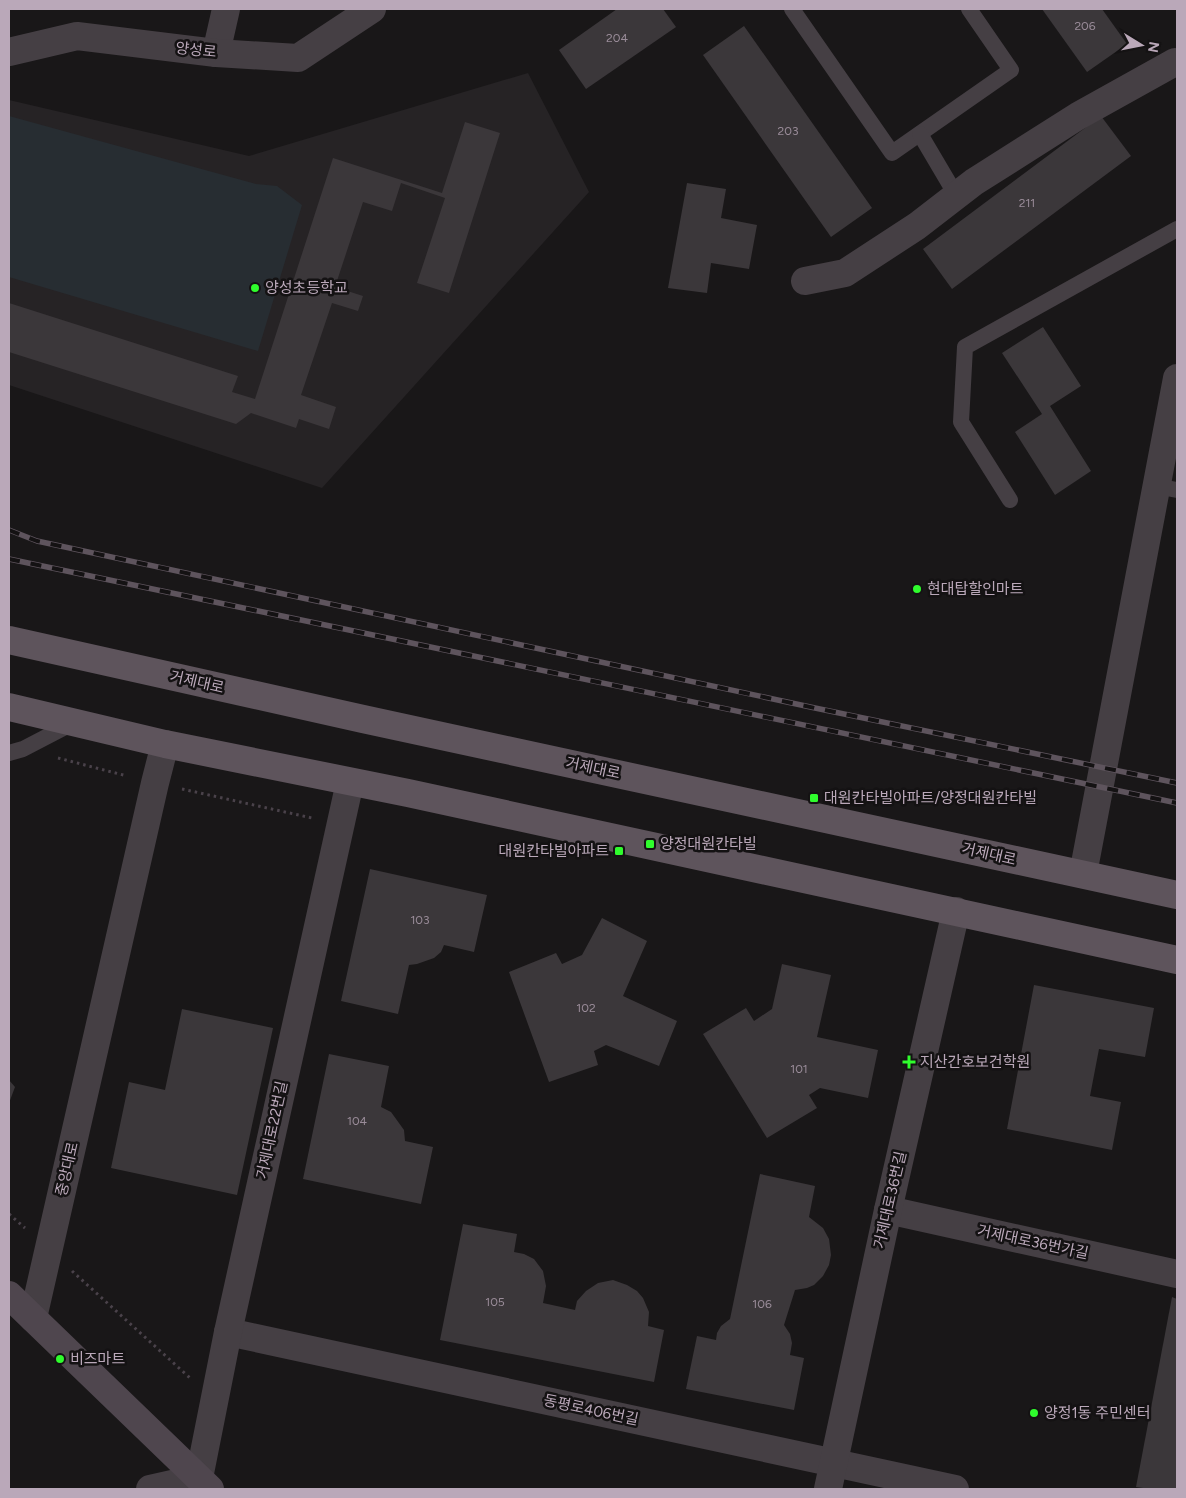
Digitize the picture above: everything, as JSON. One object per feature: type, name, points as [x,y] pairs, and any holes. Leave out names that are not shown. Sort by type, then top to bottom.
[{"type":"main road","name":"거제대로","points":[[9,640],[363,719],[1177,895]]},
{"type":"main road","points":[[9,707],[165,744],[408,793],[1177,960]]},
{"type":"main road","points":[[9,1295],[204,1484]]},
{"type":"street","points":[[216,53],[226,9]]},
{"type":"street","name":"양성로","points":[[9,52],[77,36],[216,53],[298,58],[372,9]]},
{"type":"street","points":[[805,281],[845,272],[917,226],[974,182],[1078,116],[1176,66]]},
{"type":"street","points":[[1084,874],[1166,488],[1177,378]]},
{"type":"street","points":[[9,718],[63,721]]},
{"type":"street","name":"중앙대로","points":[[33,1318],[152,792],[165,744]]},
{"type":"street","name":"거제대로22번길","points":[[204,1484],[214,1400],[228,1332],[350,782]]},
{"type":"street","name":"거제대로36번길","points":[[828,1489],[888,1210],[956,911]]},
{"type":"street","name":"거제대로36번가길","points":[[888,1210],[1177,1274]]},
{"type":"street","name":"동평로406번길","points":[[228,1332],[954,1489]]},
{"type":"street","points":[[150,1489],[204,1484]]},
{"type":"lane","points":[[792,9],[892,153],[1011,70],[969,9]]},
{"type":"lane","points":[[920,134],[956,195]]},
{"type":"lane","points":[[1010,500],[961,422],[965,347],[1177,229]]},
{"type":"lane","points":[[9,753],[23,749],[63,721]]},
{"type":"path","points":[[9,1214],[214,1400]]},
{"type":"shaded area","name":"양성초등학교","points":[[528,73],[589,192],[322,488],[9,385],[9,100],[249,156]]},
{"type":"shaded area","points":[[9,116],[256,184],[277,186],[302,205],[258,351],[9,277]]},
{"type":"building","points":[[617,9],[663,9],[676,27],[586,89],[559,50]]},
{"type":"building","points":[[1042,9],[1102,9],[1127,44],[1087,72]]},
{"type":"building","points":[[744,26],[872,208],[831,237],[703,55]]},
{"type":"building","points":[[1101,116],[1131,156],[952,289],[923,249]]},
{"type":"building","points":[[465,122],[500,133],[449,293],[417,283],[445,198],[401,183],[392,211],[363,202],[335,287],[363,296],[358,311],[332,303],[301,395],[336,407],[329,429],[299,419],[296,428],[251,413],[236,424],[9,352],[9,303],[238,376],[232,392],[255,399],[333,158],[442,193]]},
{"type":"building","points":[[687,183],[726,189],[721,218],[757,225],[749,269],[711,263],[707,293],[668,288]]},
{"type":"building","points":[[1043,327],[1081,386],[1050,406],[1091,471],[1055,495],[1015,432],[1042,414],[1002,353]]},
{"type":"building","points":[[370,869],[487,895],[474,952],[444,945],[441,952],[434,958],[409,965],[398,1014],[341,1001]]},
{"type":"building","points":[[602,918],[647,941],[623,996],[677,1021],[659,1066],[606,1045],[594,1051],[598,1065],[549,1082],[509,972],[556,953],[562,964],[582,955]]},
{"type":"building","points":[[782,964],[831,975],[817,1037],[878,1050],[868,1098],[820,1088],[809,1095],[817,1108],[767,1138],[703,1034],[746,1008],[754,1021],[772,1009]]},
{"type":"building","points":[[1034,985],[1154,1008],[1145,1057],[1099,1049],[1090,1096],[1121,1102],[1112,1150],[1007,1129]]},
{"type":"building","points":[[182,1009],[273,1028],[237,1195],[111,1168],[129,1082],[165,1090]]},
{"type":"building","points":[[329,1054],[389,1066],[381,1107],[391,1112],[404,1130],[405,1141],[433,1147],[421,1204],[303,1179]]},
{"type":"building","points":[[9,1080],[15,1087],[9,1103]]},
{"type":"building","points":[[760,1174],[815,1186],[809,1217],[823,1228],[829,1239],[831,1255],[829,1265],[823,1276],[814,1285],[795,1290],[784,1325],[790,1334],[792,1343],[790,1355],[804,1358],[794,1410],[686,1389],[697,1336],[716,1340],[721,1326],[730,1319]]},
{"type":"building","points":[[463,1224],[517,1234],[514,1252],[534,1259],[543,1271],[546,1286],[543,1303],[575,1310],[577,1301],[586,1291],[598,1283],[613,1280],[637,1291],[643,1298],[649,1312],[648,1326],[664,1330],[654,1382],[440,1340]]},
{"type":"building","points":[[1172,1297],[1177,1299],[1177,1489],[1136,1487]]},
{"type":"railway","points":[[9,530],[37,541],[815,708],[1177,783]]},
{"type":"railway","points":[[9,559],[1177,803]]},
{"type":"place","name":"양성초등학교","points":[[255,288]]},
{"type":"place","name":"현대탑할인마트","points":[[917,589]]},
{"type":"place","name":"대원칸타빌아파트/양정대원칸타빌","points":[[814,798]]},
{"type":"place","name":"양정대원칸타빌","points":[[650,844]]},
{"type":"place","name":"대원칸타빌아파트","points":[[619,851]]},
{"type":"place","name":"지산간호보건학원","points":[[909,1062]]},
{"type":"place","name":"비즈마트","points":[[60,1359]]},
{"type":"place","name":"양정1동 주민센터","points":[[1034,1413]]}]
